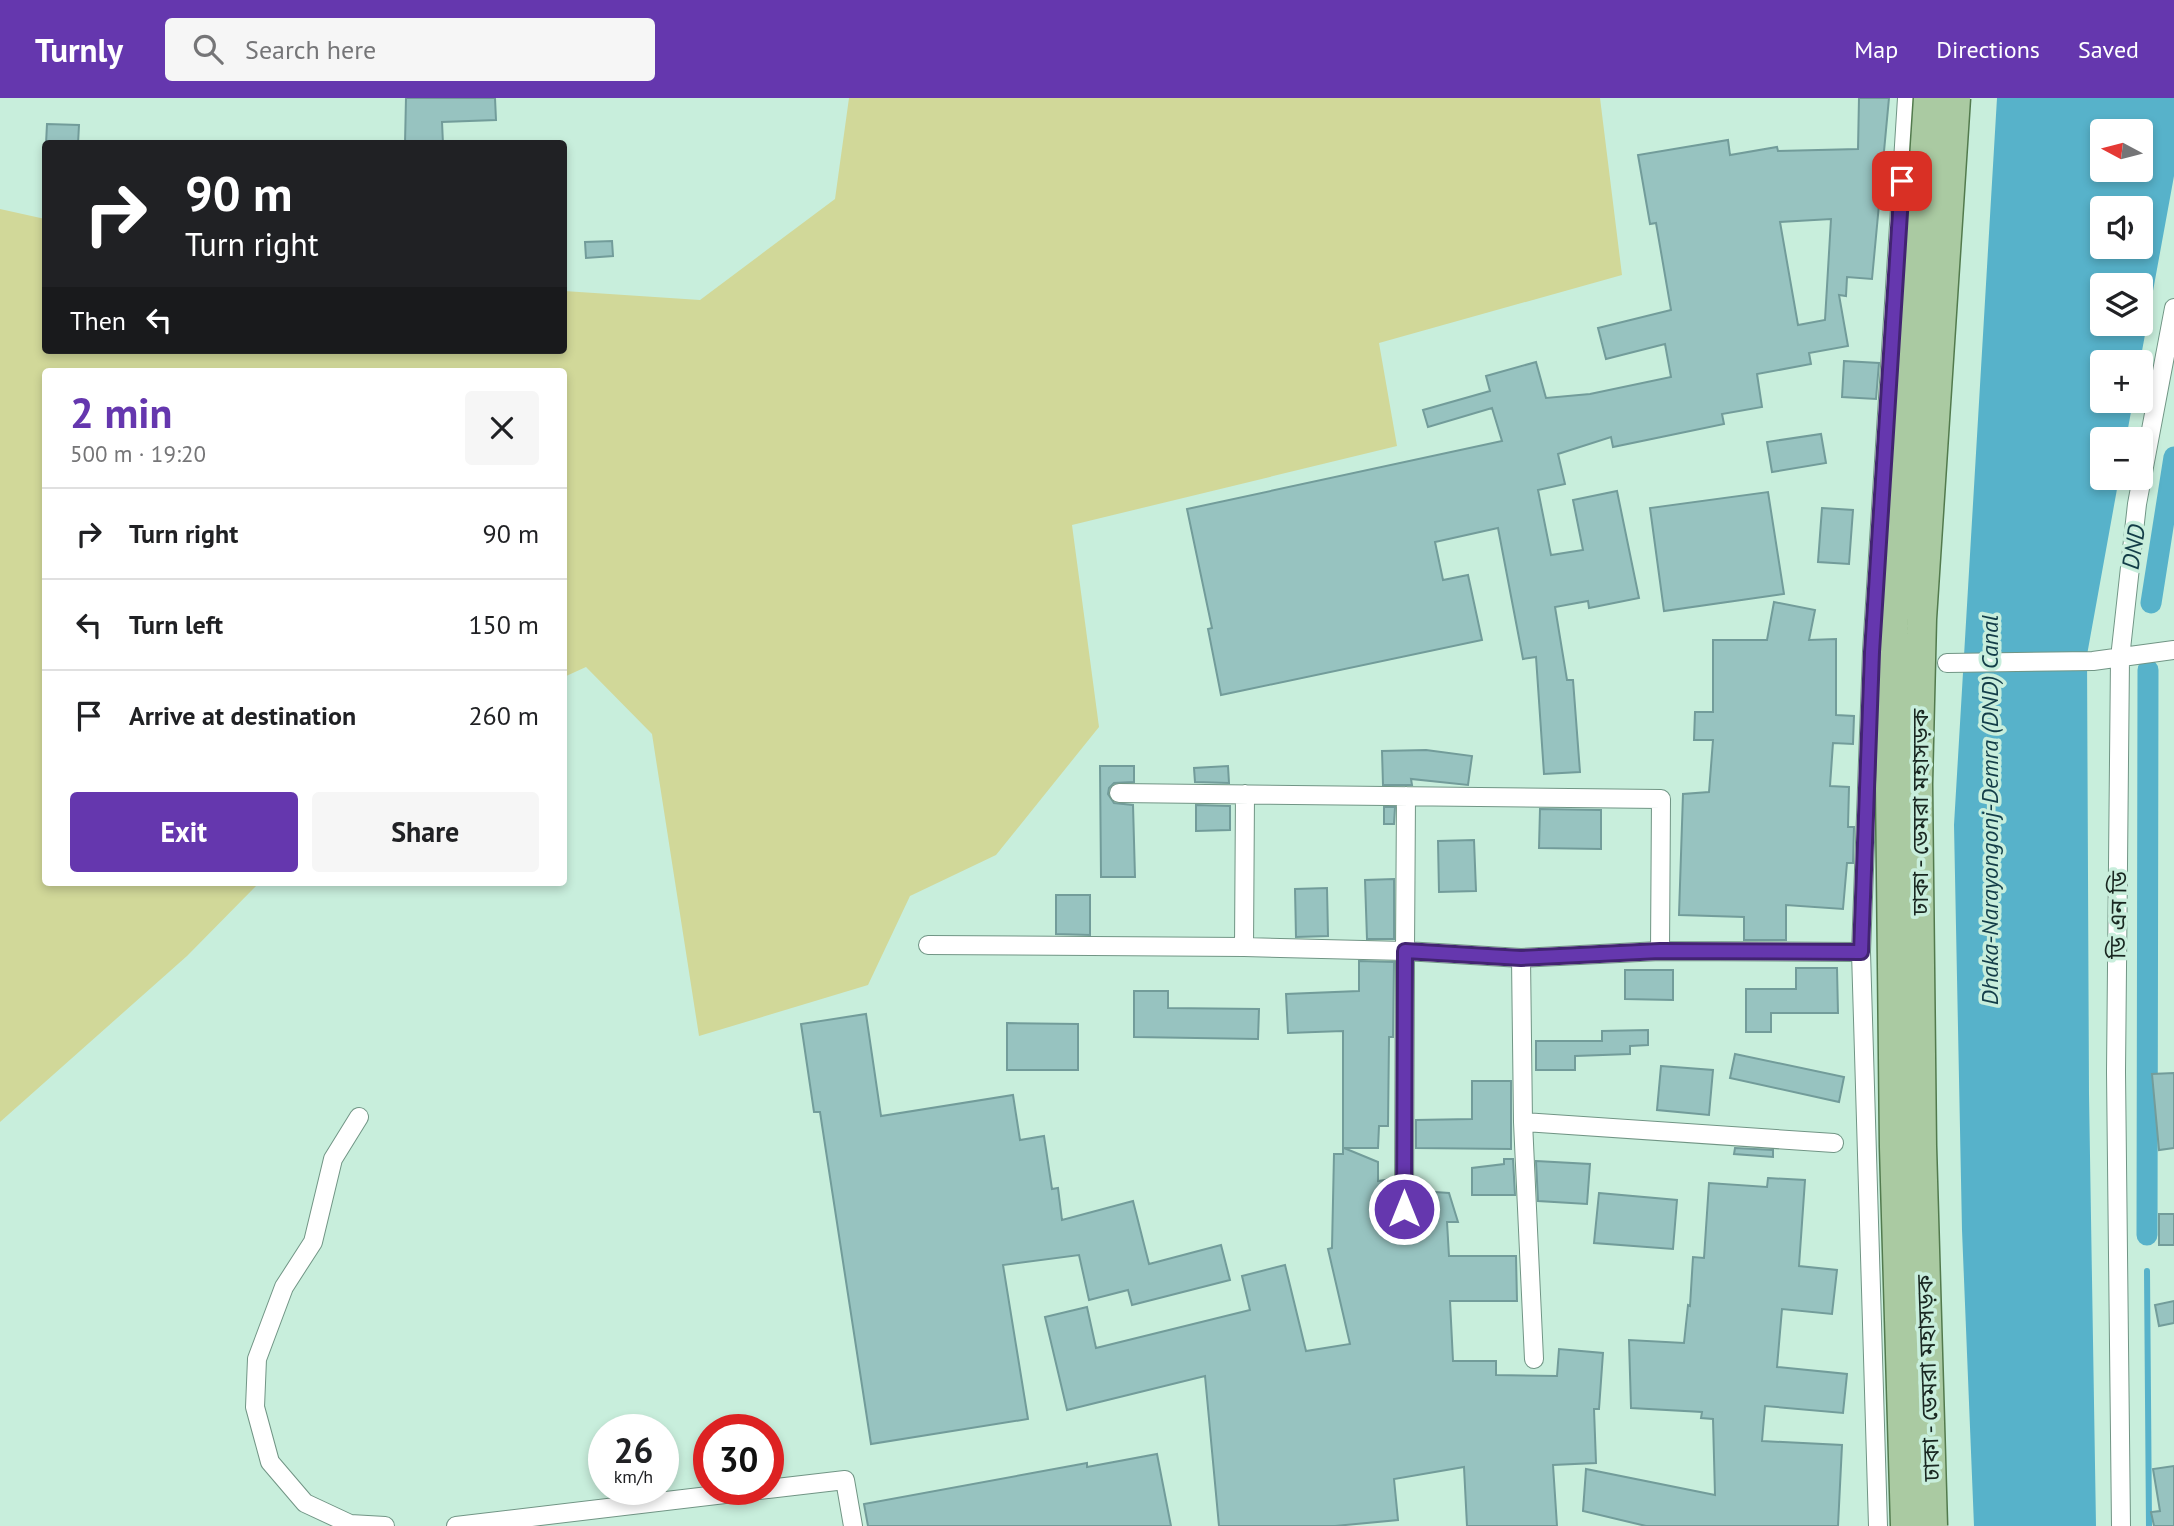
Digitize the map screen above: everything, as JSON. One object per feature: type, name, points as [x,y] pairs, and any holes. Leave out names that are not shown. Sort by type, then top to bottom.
[{"type":"main road","name":"ঢাকা - ডেমরা মহাসড়ক","points":[[1905,1526],[1894,1147],[1890,784],[1894,618],[1928,98]]},
{"type":"main road","name":"ঢাকা - ডেমরা মহাসড়ক","points":[[1933,1526],[1922,1146],[1918,784],[1922,619],[1956,98]]},
{"type":"street","points":[[1878,1526],[1861,952],[1871,661],[1907,98]]},
{"type":"street","name":"ডি এন ডি","points":[[2121,1526],[2116,1072],[2120,658],[2137,504],[2174,308]]},
{"type":"street","points":[[1871,661],[1944,654],[1953,663],[2093,661],[2174,650]]},
{"type":"street","points":[[1119,793],[1661,799],[1660,951]]},
{"type":"street","points":[[1244,947],[1245,794]]},
{"type":"street","points":[[1404,1209],[1406,796]]},
{"type":"street","points":[[928,945],[1244,947],[1405,951],[1521,958],[1660,951],[1861,952]]},
{"type":"street","points":[[1521,958],[1523,1122],[1534,1359]]},
{"type":"street","points":[[359,1117],[332,1159],[313,1242],[284,1287],[257,1359],[255,1408],[270,1462],[305,1503],[350,1524],[385,1526]]},
{"type":"street","points":[[1523,1122],[1834,1143]]},
{"type":"street","points":[[784,1487],[845,1480],[853,1526]]},
{"type":"street","points":[[456,1526],[693,1498]]},
{"type":"green space","points":[[849,98],[1600,98],[1622,275],[1379,343],[1397,446],[1072,525],[1099,727],[996,855],[910,896],[868,985],[699,1036],[652,734],[586,667],[567,676],[567,368],[42,368],[42,886],[256,886],[187,956],[0,1122],[0,209],[42,218],[42,354],[567,354],[567,291],[700,300],[835,199]]},
{"type":"water","name":"Dhaka-Narayongonj-Demra (DND) Canal","points":[[1997,98],[2174,98],[2174,176],[2153,291],[2153,273],[2090,273],[2090,336],[2145,336],[2142,350],[2090,350],[2090,413],[2131,413],[2128,427],[2090,427],[2090,490],[2117,490],[2087,655],[2089,1094],[2096,1526],[1974,1526],[1962,1230],[1954,825]]},
{"type":"building","points":[[406,98],[495,98],[496,120],[442,122],[443,140],[405,140]]},
{"type":"building","points":[[1859,98],[1889,98],[1872,279],[1847,277],[1846,296],[1839,295],[1848,346],[1809,353],[1811,364],[1757,374],[1762,407],[1722,414],[1724,424],[1613,447],[1611,437],[1558,454],[1565,484],[1538,490],[1551,555],[1583,550],[1573,500],[1617,491],[1639,598],[1589,608],[1588,601],[1555,607],[1567,680],[1573,680],[1580,772],[1544,774],[1536,657],[1523,659],[1498,528],[1435,542],[1443,580],[1468,575],[1482,640],[1221,695],[1208,629],[1212,628],[1187,509],[1502,441],[1492,408],[1428,427],[1423,410],[1490,391],[1486,376],[1536,362],[1546,398],[1590,394],[1671,377],[1665,344],[1606,359],[1598,328],[1671,310],[1656,223],[1650,224],[1638,155],[1728,140],[1730,155],[1777,147],[1778,151],[1858,149]],"holes":[[[1831,219],[1825,320],[1798,325],[1780,222]]]},
{"type":"building","points":[[47,124],[79,125],[78,140],[46,140]]},
{"type":"building","points":[[612,241],[613,256],[586,258],[585,242]]},
{"type":"building","points":[[1844,361],[1879,363],[1876,399],[1842,397]]},
{"type":"building","points":[[1821,434],[1826,463],[1772,472],[1767,442]]},
{"type":"building","points":[[1768,492],[1784,594],[1664,611],[1650,508]]},
{"type":"building","points":[[1822,508],[1853,510],[1849,564],[1818,562]]},
{"type":"building","points":[[1774,602],[1815,610],[1809,640],[1836,639],[1836,715],[1854,716],[1853,744],[1833,743],[1830,786],[1849,787],[1848,827],[1854,827],[1853,863],[1847,863],[1843,909],[1786,905],[1786,940],[1744,940],[1744,917],[1679,915],[1683,794],[1709,792],[1713,740],[1694,740],[1695,712],[1713,712],[1713,640],[1767,640]]},
{"type":"building","points":[[1426,750],[1472,756],[1468,785],[1411,779],[1412,785],[1383,785],[1382,751]]},
{"type":"building","points":[[1100,766],[1134,766],[1134,782],[1114,783],[1108,794],[1114,803],[1133,805],[1135,877],[1101,877]]},
{"type":"building","points":[[1228,766],[1229,783],[1195,782],[1194,768]]},
{"type":"building","points":[[1196,805],[1230,806],[1230,830],[1196,831]]},
{"type":"building","points":[[1384,807],[1395,807],[1394,824],[1384,824]]},
{"type":"building","points":[[1540,809],[1601,810],[1601,849],[1539,848]]},
{"type":"building","points":[[1474,840],[1476,891],[1439,892],[1438,841]]},
{"type":"building","points":[[1394,879],[1394,939],[1367,939],[1365,880]]},
{"type":"building","points":[[1327,888],[1328,936],[1296,937],[1295,889]]},
{"type":"building","points":[[1056,895],[1090,895],[1090,935],[1056,934]]},
{"type":"building","points":[[1359,961],[1394,962],[1393,1037],[1389,1037],[1388,1126],[1379,1126],[1378,1148],[1344,1148],[1378,1162],[1378,1181],[1393,1179],[1393,1210],[1399,1219],[1409,1219],[1414,1214],[1415,1178],[1420,1180],[1420,1191],[1449,1193],[1458,1222],[1447,1222],[1449,1256],[1516,1256],[1517,1301],[1450,1301],[1453,1361],[1496,1361],[1496,1375],[1557,1376],[1559,1349],[1603,1353],[1599,1409],[1594,1409],[1596,1463],[1553,1465],[1557,1526],[1467,1526],[1464,1467],[1394,1479],[1398,1520],[1335,1526],[1219,1526],[1205,1376],[1067,1410],[1045,1317],[1087,1307],[1096,1348],[1250,1310],[1242,1276],[1285,1265],[1306,1351],[1350,1344],[1328,1249],[1332,1248],[1334,1154],[1343,1154],[1343,1031],[1288,1033],[1286,994],[1359,991]]},
{"type":"building","points":[[1796,968],[1837,968],[1838,1013],[1771,1013],[1771,1032],[1746,1032],[1746,989],[1796,989]]},
{"type":"building","points":[[1625,970],[1673,970],[1673,1000],[1625,999]]},
{"type":"building","points":[[1134,991],[1168,991],[1168,1008],[1259,1009],[1258,1039],[1134,1037]]},
{"type":"building","points":[[866,1014],[881,1116],[1013,1095],[1020,1140],[1044,1136],[1052,1189],[1058,1188],[1062,1220],[1133,1201],[1149,1264],[1221,1245],[1230,1280],[1132,1305],[1128,1290],[1089,1300],[1079,1255],[1003,1265],[1028,1419],[871,1444],[820,1112],[814,1112],[801,1024]]},
{"type":"building","points":[[1007,1023],[1078,1024],[1078,1070],[1007,1070]]},
{"type":"building","points":[[1648,1030],[1648,1045],[1630,1046],[1630,1054],[1575,1056],[1575,1070],[1536,1070],[1536,1041],[1602,1041],[1602,1031]]},
{"type":"building","points":[[1735,1054],[1844,1077],[1839,1102],[1730,1078]]},
{"type":"building","points":[[1661,1066],[1713,1070],[1709,1115],[1657,1110]]},
{"type":"building","points":[[2174,1073],[2174,1148],[2159,1150],[2152,1074]]},
{"type":"building","points":[[1472,1081],[1511,1081],[1511,1149],[1416,1148],[1416,1120],[1472,1119]]},
{"type":"building","points":[[1735,1148],[1773,1150],[1773,1157],[1734,1154]]},
{"type":"building","points":[[1504,1159],[1513,1159],[1515,1195],[1472,1195],[1472,1168],[1504,1164]]},
{"type":"building","points":[[1536,1161],[1590,1164],[1587,1204],[1538,1201]]},
{"type":"building","points":[[1768,1178],[1805,1180],[1799,1266],[1837,1270],[1832,1314],[1782,1309],[1777,1367],[1847,1374],[1843,1413],[1765,1406],[1762,1441],[1842,1445],[1838,1526],[1646,1526],[1583,1511],[1586,1469],[1715,1495],[1713,1419],[1701,1418],[1702,1412],[1631,1408],[1629,1340],[1684,1343],[1688,1305],[1690,1306],[1693,1257],[1704,1258],[1709,1183],[1767,1187]]},
{"type":"building","points":[[1599,1193],[1677,1200],[1673,1249],[1594,1243]]},
{"type":"building","points":[[2159,1214],[2174,1214],[2174,1245],[2159,1245]]},
{"type":"building","points":[[2174,1301],[2174,1323],[2159,1326],[2155,1305]]},
{"type":"building","points":[[1157,1454],[1171,1526],[868,1526],[864,1504],[1087,1463],[1087,1467]]},
{"type":"building","points":[[2174,1466],[2174,1526],[2154,1526],[2151,1512],[2160,1511],[2153,1469]]},
{"type":"waterway","name":"DND","points":[[2151,603],[2174,457]]},
{"type":"waterway","points":[[2147,1235],[2148,670]]},
{"type":"waterway","points":[[2147,1271],[2149,1526]]},
{"type":"route","points":[[1404,1209],[1405,951],[1521,958],[1660,951],[1861,952],[1872,652],[1902,181]]}]
